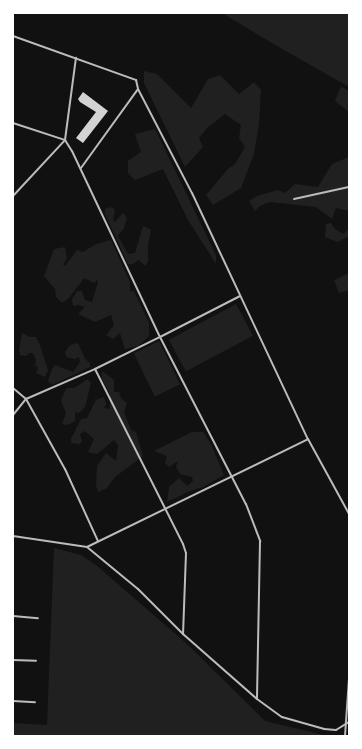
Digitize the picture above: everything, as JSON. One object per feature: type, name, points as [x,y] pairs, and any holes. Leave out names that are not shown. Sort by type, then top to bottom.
[{"type":"street","points":[[13,36],[136,80],[138,89],[192,193],[308,439],[349,514]]},
{"type":"street","points":[[13,196],[65,140],[76,58]]},
{"type":"street","points":[[80,168],[138,89]]},
{"type":"street","points":[[13,123],[65,140],[80,168],[160,337],[232,476],[254,522],[260,541],[257,699]]},
{"type":"street","points":[[294,199],[349,187]]},
{"type":"street","points":[[13,415],[26,399],[95,369],[240,296]]},
{"type":"street","points":[[95,369],[179,535],[186,553],[182,634]]},
{"type":"street","points":[[13,388],[26,399],[65,469],[98,541]]},
{"type":"street","points":[[87,547],[164,508],[308,439]]},
{"type":"street","points":[[13,536],[87,547],[138,589],[182,634],[257,699],[282,717],[324,730],[336,730],[349,722]]},
{"type":"street","points":[[13,616],[38,618]]},
{"type":"street","points":[[13,660],[36,661]]},
{"type":"street","points":[[344,736],[349,679]]},
{"type":"street","points":[[13,701],[35,702]]},
{"type":"shaded area","points":[[222,13],[349,13],[349,87],[277,46]]},
{"type":"shaded area","points":[[144,71],[157,74],[191,108],[208,79],[220,75],[239,94],[254,82],[261,90],[259,124],[254,154],[241,188],[213,205],[206,195],[228,169],[235,164],[245,147],[239,138],[241,125],[225,114],[207,128],[199,138],[203,147],[185,167],[144,83]]},
{"type":"shaded area","points":[[341,86],[349,91],[349,112],[335,101]]},
{"type":"shaded area","points":[[155,129],[216,255],[216,264],[188,220],[163,169],[135,180],[128,173],[128,161],[141,152],[135,134]]},
{"type":"shaded area","points":[[349,157],[349,211],[336,208],[332,219],[316,207],[270,202],[260,206],[255,211],[249,201],[257,196],[278,190],[285,193],[295,184],[318,187],[332,164]]},
{"type":"shaded area","points":[[112,207],[115,210],[113,220],[115,222],[123,213],[127,218],[124,228],[118,236],[128,254],[135,253],[143,226],[151,230],[148,245],[148,262],[145,266],[139,260],[133,264],[128,264],[105,214],[105,209]]},
{"type":"shaded area","points":[[331,223],[334,228],[343,234],[349,229],[349,238],[347,237],[338,242],[325,237],[326,224]]},
{"type":"shaded area","points":[[111,240],[130,282],[130,291],[134,291],[149,323],[149,336],[138,346],[125,349],[120,333],[113,339],[106,335],[114,325],[111,315],[95,322],[78,314],[85,307],[79,305],[73,306],[72,299],[77,291],[82,291],[85,300],[92,302],[98,282],[97,280],[94,283],[84,278],[69,298],[62,303],[56,297],[55,289],[44,276],[54,249],[65,247],[67,258],[63,265],[65,266],[77,250],[83,252],[96,244]]},
{"type":"shaded area","points":[[349,273],[349,290],[339,293],[334,280]]},
{"type":"shaded area","points":[[236,304],[253,336],[186,371],[169,340]]},
{"type":"shaded area","points":[[22,333],[30,337],[36,337],[48,370],[45,377],[36,373],[38,367],[35,366],[36,360],[33,353],[29,353],[26,356],[20,355],[19,350]]},
{"type":"shaded area","points":[[159,341],[180,384],[155,396],[134,353]]},
{"type":"shaded area","points":[[78,343],[85,359],[90,363],[90,367],[52,385],[48,381],[55,365],[73,372],[80,362],[79,357],[75,359],[66,357],[65,352],[70,345]]},
{"type":"shaded area","points":[[102,371],[114,380],[114,392],[119,392],[121,398],[127,403],[124,412],[131,430],[136,432],[143,456],[115,477],[107,488],[98,492],[96,485],[97,466],[106,453],[116,461],[118,445],[114,440],[97,454],[88,452],[94,439],[85,431],[80,434],[82,442],[79,444],[71,443],[71,439],[81,419],[87,418],[96,400],[104,397],[106,404],[104,408],[110,409],[110,394],[102,379]]},
{"type":"shaded area","points":[[88,379],[91,383],[85,407],[79,413],[75,412],[75,421],[67,425],[62,424],[66,413],[61,401],[64,393],[67,388],[74,388]]},
{"type":"shaded area","points":[[192,432],[203,432],[211,444],[224,475],[203,487],[167,502],[169,487],[179,478],[187,486],[193,481],[192,477],[180,474],[176,467],[178,461],[169,467],[165,463],[167,456],[154,451]]},
{"type":"shaded area","points":[[54,548],[81,555],[96,565],[187,644],[265,721],[328,736],[13,735],[13,723],[47,725]]},
{"type":"building","points":[[83,92],[108,111],[83,143],[76,138],[96,112],[80,102],[78,99]]}]
